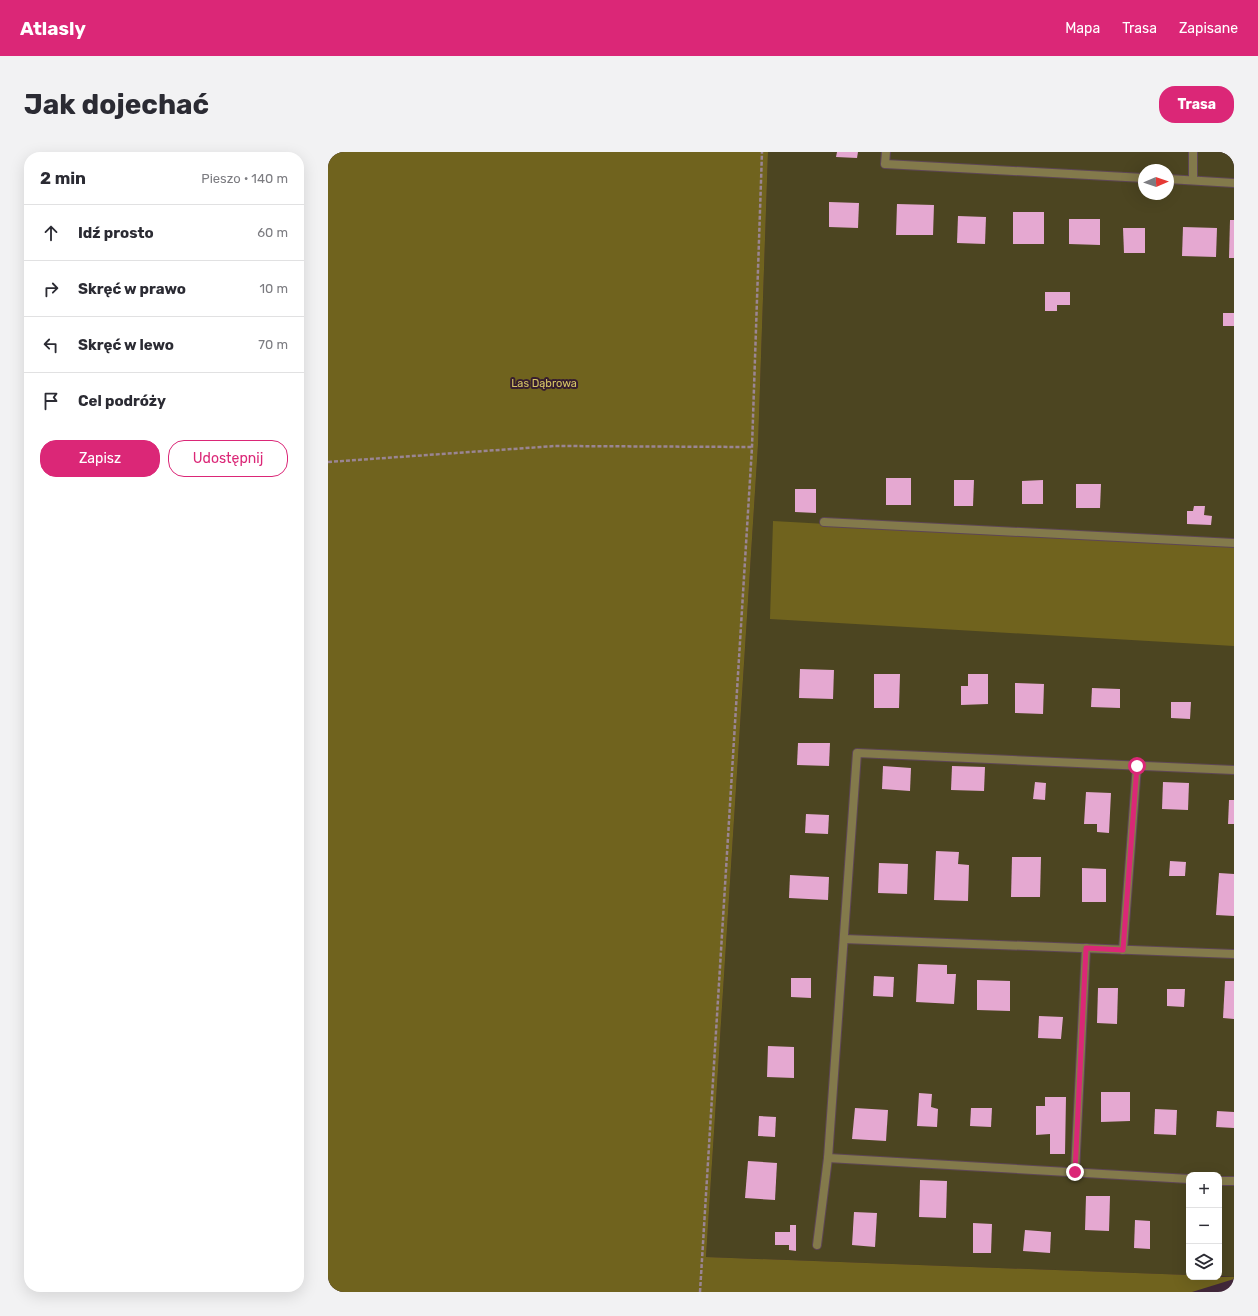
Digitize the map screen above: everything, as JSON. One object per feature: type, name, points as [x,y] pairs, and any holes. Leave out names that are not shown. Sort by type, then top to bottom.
[{"type":"lane","points":[[886,152],[885,164],[1138,178]]},
{"type":"lane","points":[[1193,152],[1193,180]]},
{"type":"lane","points":[[1174,179],[1234,183]]},
{"type":"lane","points":[[824,522],[1234,543]]},
{"type":"lane","points":[[817,1245],[828,1158],[857,753],[1234,770]]},
{"type":"lane","points":[[1123,950],[1137,766]]},
{"type":"lane","points":[[844,939],[1234,954]]},
{"type":"lane","points":[[1075,1172],[1086,948]]},
{"type":"lane","points":[[828,1158],[1186,1179]]},
{"type":"lane","points":[[1222,1181],[1234,1182]]},
{"type":"path","points":[[700,1292],[752,446],[762,152]]},
{"type":"path","points":[[328,462],[555,446],[752,446]]},
{"type":"shaded area","points":[[768,152],[1234,152],[1234,1277],[1222,1276],[1222,1172],[1186,1172],[1186,1275],[706,1257],[758,445]]},
{"type":"green space","name":"Las Dąbrowa","points":[[328,152],[768,152],[758,445],[706,1257],[1186,1275],[1186,1280],[1222,1280],[1222,1277],[1234,1277],[1234,1279],[1192,1292],[328,1292]]},
{"type":"green space","points":[[773,521],[1234,547],[1234,646],[770,619]]},
{"type":"building","points":[[837,152],[858,152],[857,158],[836,157]]},
{"type":"building","points":[[829,202],[859,203],[858,228],[829,227]]},
{"type":"building","points":[[897,204],[934,205],[933,235],[896,235]]},
{"type":"building","points":[[1013,212],[1044,212],[1044,244],[1013,244]]},
{"type":"building","points":[[958,216],[986,217],[985,244],[957,243]]},
{"type":"building","points":[[1069,219],[1100,219],[1100,245],[1069,244]]},
{"type":"building","points":[[1230,220],[1234,220],[1234,258],[1229,258]]},
{"type":"building","points":[[1183,227],[1217,228],[1216,257],[1182,256]]},
{"type":"building","points":[[1123,228],[1145,228],[1145,253],[1124,253]]},
{"type":"building","points":[[1045,292],[1070,292],[1070,305],[1057,305],[1057,311],[1045,311]]},
{"type":"building","points":[[1223,313],[1234,313],[1234,326],[1223,326]]},
{"type":"building","points":[[886,478],[911,478],[911,505],[886,505]]},
{"type":"building","points":[[954,480],[974,480],[973,506],[954,506]]},
{"type":"building","points":[[1043,480],[1043,504],[1022,504],[1022,481]]},
{"type":"building","points":[[1076,484],[1101,484],[1100,508],[1076,508]]},
{"type":"building","points":[[795,489],[816,489],[816,513],[795,512]]},
{"type":"building","points":[[1194,506],[1205,506],[1204,515],[1212,516],[1211,525],[1187,524],[1187,511],[1193,511]]},
{"type":"building","points":[[800,669],[834,670],[833,699],[799,698]]},
{"type":"building","points":[[874,674],[900,674],[899,708],[874,708]]},
{"type":"building","points":[[968,674],[988,674],[988,704],[961,705],[961,686],[968,686]]},
{"type":"building","points":[[1015,683],[1044,684],[1043,714],[1015,713]]},
{"type":"building","points":[[1092,688],[1120,689],[1120,708],[1091,707]]},
{"type":"building","points":[[1171,702],[1191,702],[1190,719],[1171,718]]},
{"type":"building","points":[[798,743],[830,743],[829,766],[797,765]]},
{"type":"building","points":[[883,766],[911,768],[910,791],[882,789]]},
{"type":"building","points":[[952,766],[985,767],[984,791],[951,790]]},
{"type":"building","points":[[1035,782],[1046,783],[1045,800],[1033,799]]},
{"type":"building","points":[[1163,782],[1189,783],[1188,810],[1162,809]]},
{"type":"building","points":[[1086,792],[1111,793],[1109,833],[1097,832],[1097,824],[1084,824]]},
{"type":"building","points":[[1229,800],[1234,800],[1234,824],[1228,824]]},
{"type":"building","points":[[806,814],[829,815],[828,834],[805,833]]},
{"type":"building","points":[[936,851],[959,852],[958,864],[969,865],[968,901],[934,900]]},
{"type":"building","points":[[1012,857],[1041,857],[1040,897],[1011,897]]},
{"type":"building","points":[[1170,861],[1186,862],[1185,876],[1169,876]]},
{"type":"building","points":[[879,863],[908,864],[907,894],[878,893]]},
{"type":"building","points":[[1082,868],[1106,869],[1106,902],[1082,902]]},
{"type":"building","points":[[1219,873],[1234,874],[1234,916],[1216,915]]},
{"type":"building","points":[[790,875],[829,877],[828,900],[789,898]]},
{"type":"building","points":[[918,964],[947,965],[947,974],[956,974],[954,1004],[916,1002]]},
{"type":"building","points":[[874,976],[894,977],[893,997],[873,996]]},
{"type":"building","points":[[791,978],[811,978],[811,998],[791,997]]},
{"type":"building","points":[[977,980],[1010,981],[1010,1011],[977,1010]]},
{"type":"building","points":[[1225,981],[1234,981],[1234,1019],[1223,1018]]},
{"type":"building","points":[[1098,988],[1118,988],[1117,1024],[1097,1023]]},
{"type":"building","points":[[1167,989],[1185,989],[1184,1007],[1167,1006]]},
{"type":"building","points":[[1039,1016],[1063,1017],[1061,1039],[1038,1038]]},
{"type":"building","points":[[768,1046],[794,1047],[794,1078],[767,1077]]},
{"type":"building","points":[[1101,1092],[1130,1092],[1130,1121],[1101,1122]]},
{"type":"building","points":[[919,1093],[932,1094],[931,1107],[938,1109],[937,1127],[917,1126]]},
{"type":"building","points":[[1045,1097],[1066,1097],[1065,1154],[1050,1154],[1050,1134],[1036,1135],[1036,1106],[1045,1106]]},
{"type":"building","points":[[855,1108],[888,1110],[886,1141],[852,1139]]},
{"type":"building","points":[[971,1108],[992,1108],[991,1127],[970,1126]]},
{"type":"building","points":[[1155,1109],[1177,1110],[1176,1135],[1154,1134]]},
{"type":"building","points":[[1217,1111],[1234,1112],[1234,1128],[1216,1127]]},
{"type":"building","points":[[759,1116],[776,1117],[775,1137],[758,1136]]},
{"type":"building","points":[[748,1161],[777,1163],[775,1200],[745,1198]]},
{"type":"building","points":[[920,1180],[947,1181],[946,1218],[919,1217]]},
{"type":"building","points":[[1086,1196],[1110,1196],[1109,1231],[1085,1230]]},
{"type":"building","points":[[854,1212],[877,1213],[875,1247],[852,1245]]},
{"type":"building","points":[[1135,1220],[1150,1221],[1150,1249],[1134,1248]]},
{"type":"building","points":[[973,1223],[992,1224],[991,1253],[973,1253]]},
{"type":"building","points":[[790,1225],[796,1225],[796,1251],[789,1250],[789,1245],[775,1245],[775,1232],[790,1232]]},
{"type":"building","points":[[1025,1230],[1051,1232],[1050,1253],[1023,1251]]},
{"type":"route","points":[[1075,1172],[1086,948],[1123,950],[1137,766]]}]
